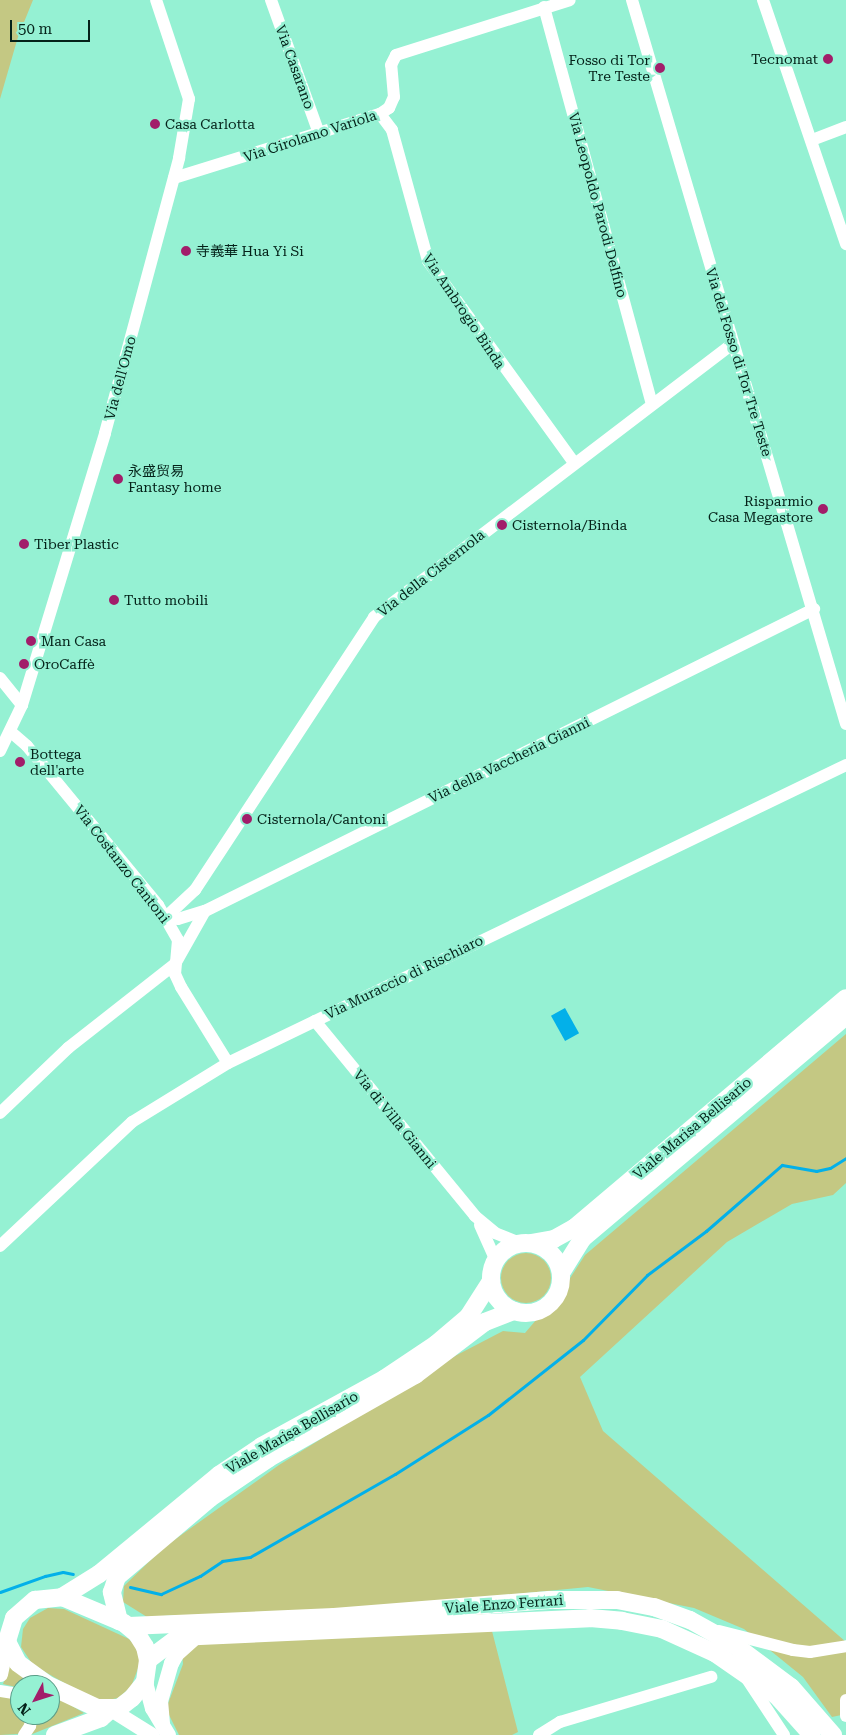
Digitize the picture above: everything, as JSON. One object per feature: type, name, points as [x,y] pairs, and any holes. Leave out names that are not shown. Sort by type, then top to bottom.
[{"type":"main road","name":"Viale Marisa Bellisario","points":[[526,1243],[554,1239],[574,1228],[846,998]]},
{"type":"main road","name":"Viale Marisa Bellisario","points":[[561,1273],[582,1239],[846,1016]]},
{"type":"main road","points":[[526,1243],[551,1253],[561,1273],[559,1290],[548,1306],[534,1312],[514,1311],[499,1300],[491,1281],[496,1261],[506,1250],[526,1243]]},
{"type":"main road","name":"Viale Marisa Bellisario","points":[[62,1597],[94,1578],[219,1475],[262,1446],[384,1379],[436,1344],[468,1317],[491,1281]]},
{"type":"main road","name":"Viale Marisa Bellisario","points":[[124,1624],[112,1592],[117,1577],[210,1498],[269,1458],[414,1376],[485,1322],[514,1311]]},
{"type":"main road","points":[[34,1675],[18,1663],[7,1641],[8,1616],[39,1598],[62,1597],[124,1624],[143,1643],[148,1660],[145,1682],[130,1701],[111,1710],[100,1718],[55,1735]]},
{"type":"main road","name":"Viale Enzo Ferrari","points":[[124,1624],[334,1617],[587,1598],[654,1607],[705,1627],[791,1687],[833,1735]]},
{"type":"main road","name":"Viale Enzo Ferrari","points":[[148,1660],[174,1638],[590,1618],[662,1629],[692,1641],[741,1668],[777,1696],[812,1735]]},
{"type":"main road","points":[[60,1692],[87,1705],[111,1710]]},
{"type":"street","name":"Via dell'Omo","points":[[0,751],[11,732],[22,705],[105,433],[174,178],[189,102],[156,0]]},
{"type":"street","name":"Via Casarano","points":[[272,0],[319,133]]},
{"type":"street","name":"Via Girolamo Variola","points":[[174,178],[380,114],[389,108],[394,97],[390,66],[396,56],[570,0]]},
{"type":"street","name":"Via del Fosso di Tor Tre Teste","points":[[632,0],[732,344],[814,609],[846,724]]},
{"type":"street","points":[[763,0],[846,244]]},
{"type":"street","name":"Via Leopoldo Parodi Delfino","points":[[544,7],[652,404]]},
{"type":"street","name":"Via Ambrogio Binda","points":[[380,114],[387,119],[392,130],[428,261],[574,463]]},
{"type":"street","points":[[812,140],[846,127]]},
{"type":"street","name":"Via della Cisternola","points":[[166,917],[192,894],[374,617],[732,344]]},
{"type":"street","name":"Via della Vaccheria Gianni","points":[[166,917],[178,920],[205,910],[814,609]]},
{"type":"street","points":[[0,678],[22,705]]},
{"type":"street","name":"Via Costanzo Cantoni","points":[[11,732],[27,746],[166,917],[179,947],[175,964],[180,988],[228,1063]]},
{"type":"street","name":"Via Muraccio di Rischiaro","points":[[0,1246],[132,1122],[228,1063],[846,765]]},
{"type":"street","points":[[0,1113],[68,1048],[175,964],[205,910],[192,894]]},
{"type":"street","name":"Via di Villa Gianni","points":[[315,1021],[475,1216],[495,1233],[526,1243]]},
{"type":"street","name":"Via di Villa Gianni","points":[[475,1216],[496,1261]]},
{"type":"street","points":[[705,1627],[793,1650],[810,1652],[846,1646]]},
{"type":"street","points":[[161,1731],[161,1692],[171,1663],[176,1654],[194,1638]]},
{"type":"street","points":[[0,1674],[7,1641]]},
{"type":"street","points":[[741,1668],[784,1735]]},
{"type":"street","points":[[539,1735],[560,1722],[711,1677]]},
{"type":"street","points":[[145,1682],[161,1731]]},
{"type":"street","points":[[846,1700],[846,1716]]},
{"type":"street","points":[[111,1710],[161,1731]]},
{"type":"green space","points":[[0,0],[33,0],[18,37],[0,99]]},
{"type":"green space","points":[[846,1034],[846,1183],[833,1195],[792,1204],[727,1242],[580,1377],[603,1431],[846,1642],[846,1714],[832,1717],[803,1677],[744,1629],[694,1608],[588,1587],[473,1598],[492,1631],[518,1732],[512,1735],[179,1735],[166,1709],[183,1664],[179,1615],[147,1617],[123,1602],[124,1586],[163,1548],[279,1465],[455,1356],[503,1331],[525,1333],[565,1286],[585,1255]]},
{"type":"green space","points":[[531,1253],[544,1260],[550,1268],[550,1288],[544,1296],[536,1302],[521,1303],[508,1296],[502,1288],[501,1273],[508,1260],[516,1254]]},
{"type":"green space","points":[[48,1608],[64,1609],[129,1639],[137,1648],[140,1663],[131,1687],[118,1698],[103,1701],[87,1696],[60,1680],[60,1675],[50,1675],[33,1665],[21,1647],[23,1629],[30,1618]]},
{"type":"green space","points":[[10,1665],[21,1675],[10,1675],[10,1686],[3,1684]]},
{"type":"green space","points":[[0,1695],[10,1698],[10,1725],[25,1725],[18,1734],[0,1735]]},
{"type":"green space","points":[[60,1699],[84,1713],[60,1723]]},
{"type":"green space","points":[[34,1725],[55,1725],[30,1735]]},
{"type":"water","points":[[565,1008],[579,1033],[565,1041],[551,1016]]},
{"type":"waterway","points":[[130,1587],[161,1594],[200,1576],[222,1561],[250,1557],[395,1474],[488,1415],[583,1340],[647,1275],[706,1231],[782,1165],[816,1171],[830,1168],[846,1158]]},
{"type":"waterway","points":[[0,1592],[45,1576],[63,1572],[73,1574]]},
{"type":"place","name":"Tecnomat","points":[[828,59]]},
{"type":"place","name":"Fosso di Tor Tre Teste","points":[[660,68]]},
{"type":"place","name":"Casa Carlotta","points":[[155,124]]},
{"type":"place","name":"寺義華 Hua Yi Si","points":[[186,251]]},
{"type":"place","name":"永盛贸易 Fantasy home","points":[[118,479]]},
{"type":"place","name":"Risparmio Casa Megastore","points":[[823,509]]},
{"type":"place","name":"Cisternola/Binda","points":[[502,525]]},
{"type":"place","name":"Tiber Plastic","points":[[24,544]]},
{"type":"place","name":"Tutto mobili","points":[[114,600]]},
{"type":"place","name":"Man Casa","points":[[31,641]]},
{"type":"place","name":"OroCaffè","points":[[24,664]]},
{"type":"place","name":"Bottega dell'arte","points":[[20,762]]},
{"type":"place","name":"Cisternola/Cantoni","points":[[247,819]]}]
